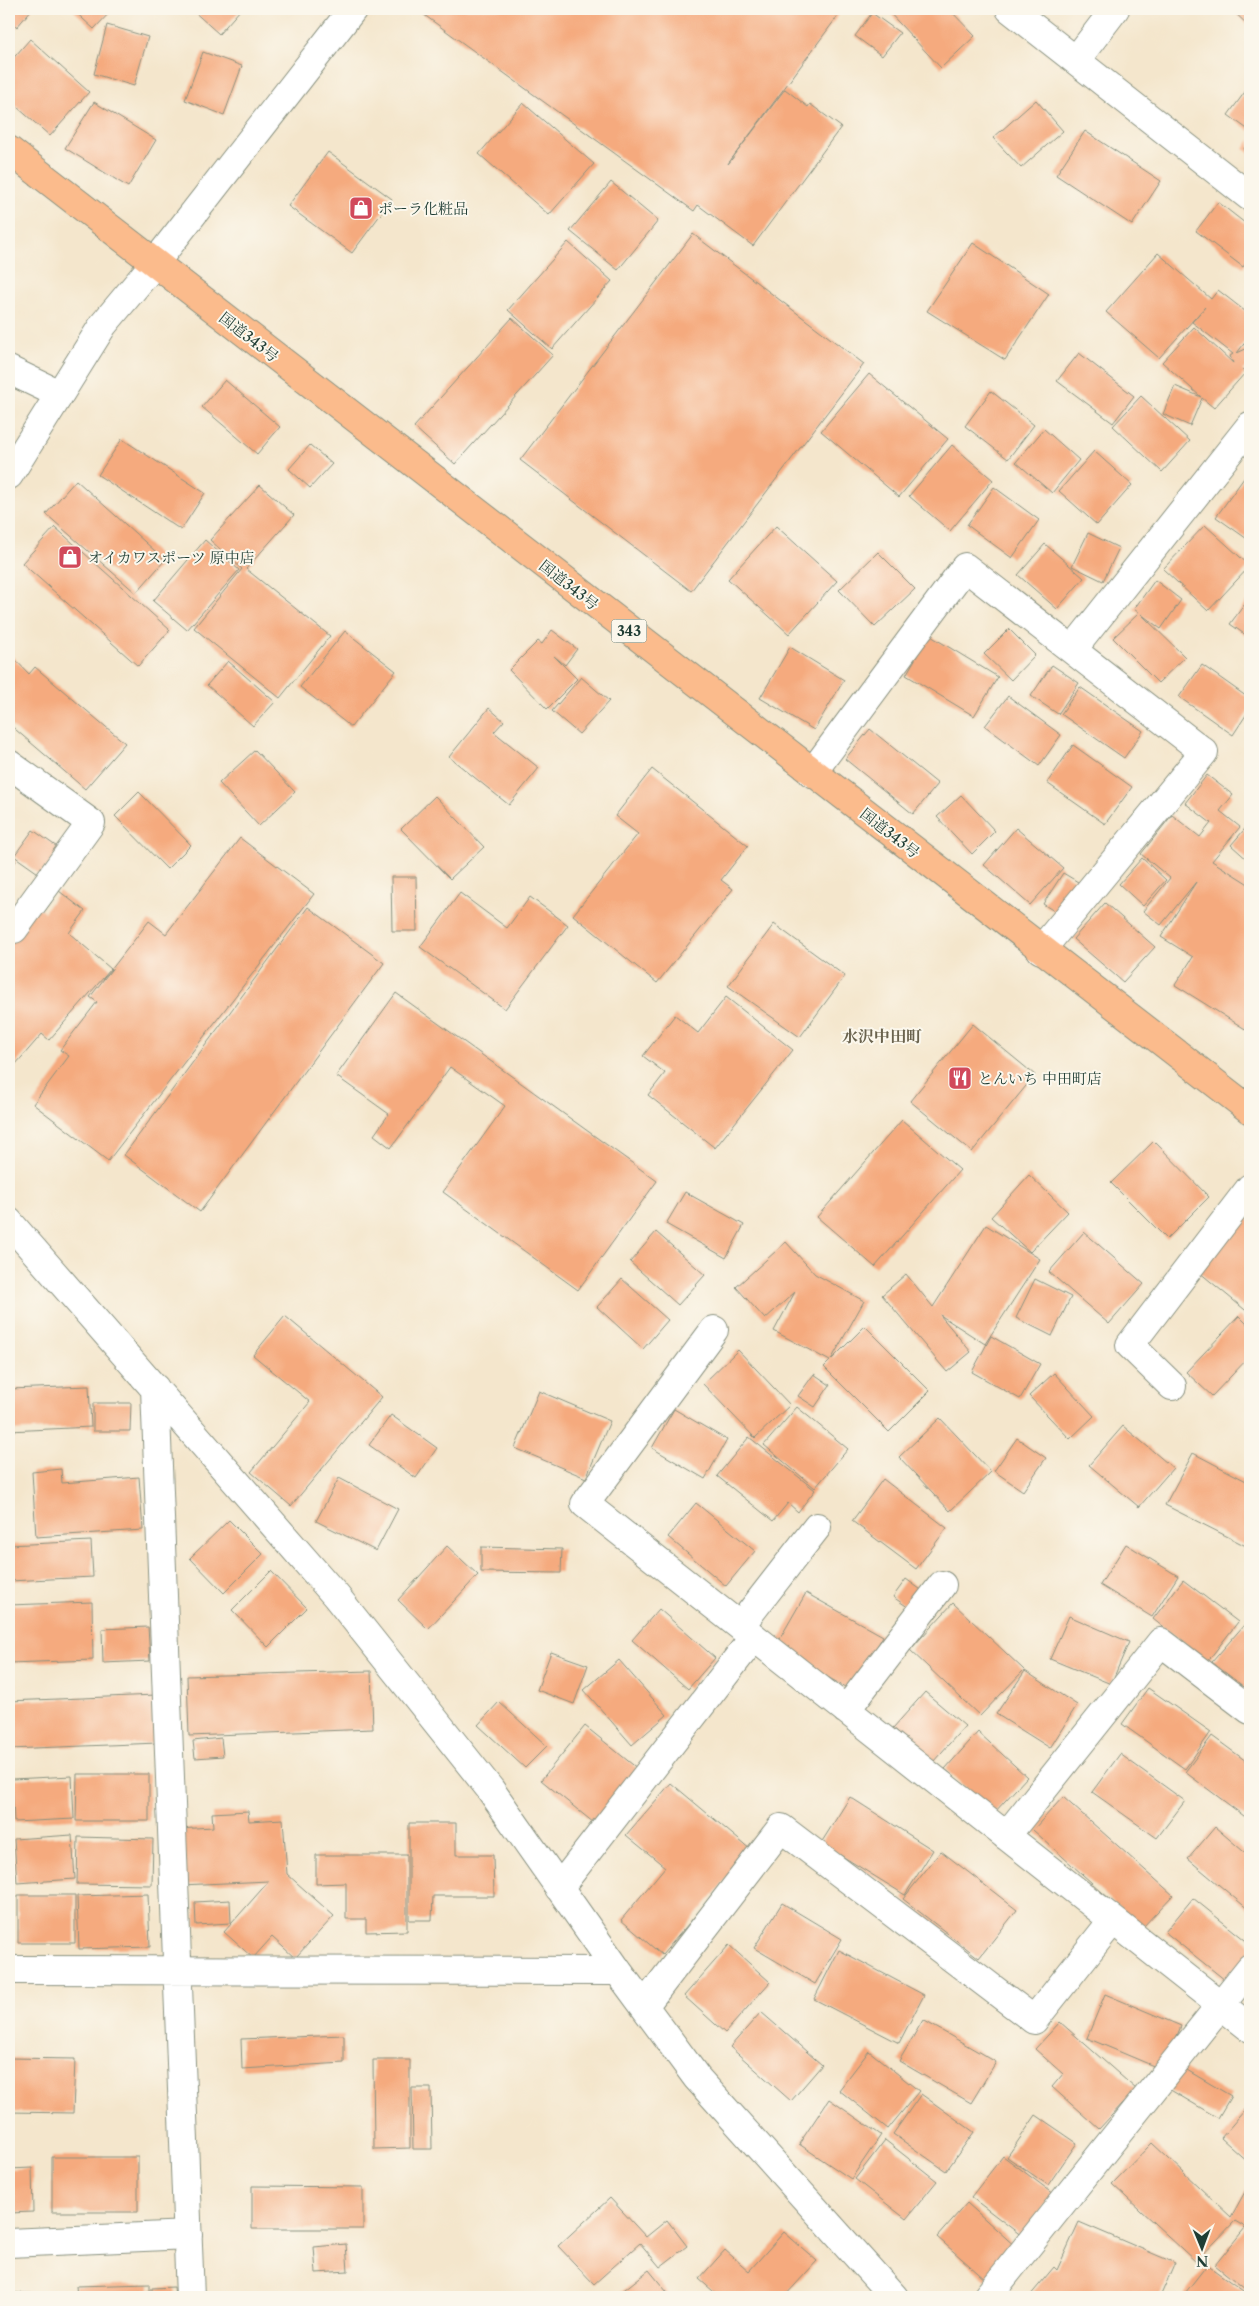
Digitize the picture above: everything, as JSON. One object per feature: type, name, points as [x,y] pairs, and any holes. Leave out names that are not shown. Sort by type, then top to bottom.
[{"type":"highway","name":"国道343号","points":[[9,150],[1250,1110]]},
{"type":"street","points":[[9,475],[103,325],[154,264],[353,9]]},
{"type":"street","points":[[1010,9],[1250,197]]},
{"type":"street","points":[[1076,60],[1115,9]]},
{"type":"street","points":[[9,370],[59,394]]},
{"type":"street","points":[[1073,649],[1250,426]]},
{"type":"street","points":[[812,772],[965,567],[1073,649],[1204,752],[1042,950]]},
{"type":"street","points":[[9,764],[91,823],[14,929],[9,925]]},
{"type":"street","points":[[1172,1386],[1130,1345],[1250,1188]]},
{"type":"street","points":[[9,1222],[336,1596],[490,1789],[618,1971],[697,2078],[894,2297]]},
{"type":"street","points":[[714,1330],[585,1504],[1250,2028]]},
{"type":"street","points":[[155,1388],[190,2297]]},
{"type":"street","points":[[559,1888],[747,1632],[817,1527]]},
{"type":"street","points":[[846,1710],[942,1585]]},
{"type":"street","points":[[1006,1836],[1161,1642],[1250,1710]]},
{"type":"street","points":[[644,2006],[781,1828],[1034,2020],[1113,1920]]},
{"type":"street","points":[[987,2297],[1250,1968]]},
{"type":"street","points":[[9,1970],[618,1971]]},
{"type":"street","points":[[9,2243],[188,2235]]},
{"type":"building","points":[[9,9],[32,9],[17,27],[9,20]]},
{"type":"building","points":[[72,9],[113,9],[94,29]]},
{"type":"building","points":[[191,9],[241,9],[219,34]]},
{"type":"building","points":[[416,9],[843,9],[728,164],[785,89],[808,107],[810,104],[841,127],[753,246],[698,205],[694,211]]},
{"type":"building","points":[[886,9],[949,9],[975,36],[941,68]]},
{"type":"building","points":[[1231,9],[1250,9],[1250,27]]},
{"type":"building","points":[[872,13],[900,33],[882,56],[855,36]]},
{"type":"building","points":[[107,25],[148,37],[134,86],[94,74]]},
{"type":"building","points":[[30,39],[89,92],[50,136],[9,100],[9,63]]},
{"type":"building","points":[[203,52],[242,66],[224,115],[185,100]]},
{"type":"building","points":[[1250,85],[1250,131],[1228,115]]},
{"type":"building","points":[[1036,100],[1063,131],[1021,168],[993,138]]},
{"type":"building","points":[[94,102],[156,140],[128,187],[65,148]]},
{"type":"building","points":[[523,103],[594,164],[549,215],[479,154]]},
{"type":"building","points":[[1085,131],[1161,181],[1132,225],[1056,175]]},
{"type":"building","points":[[1250,140],[1250,154],[1244,149]]},
{"type":"building","points":[[328,152],[392,199],[352,253],[288,206]]},
{"type":"building","points":[[611,182],[658,221],[618,270],[570,231]]},
{"type":"building","points":[[1218,202],[1250,227],[1250,258],[1243,267],[1196,231]]},
{"type":"building","points":[[693,234],[864,364],[691,591],[520,460]]},
{"type":"building","points":[[568,242],[612,281],[552,349],[508,310]]},
{"type":"building","points":[[973,243],[1049,294],[1005,360],[927,311]]},
{"type":"building","points":[[1158,253],[1211,299],[1218,290],[1250,315],[1250,336],[1237,353],[1250,347],[1250,367],[1242,370],[1245,373],[1214,408],[1202,398],[1190,426],[1163,414],[1175,386],[1201,397],[1162,362],[1194,327],[1233,363],[1230,356],[1233,354],[1192,322],[1205,307],[1159,358],[1106,312]]},
{"type":"building","points":[[512,318],[553,355],[455,464],[414,427]]},
{"type":"building","points":[[1079,353],[1134,396],[1113,423],[1057,381]]},
{"type":"building","points":[[869,374],[948,439],[899,497],[821,431]]},
{"type":"building","points":[[225,380],[280,427],[257,454],[202,407]]},
{"type":"building","points":[[991,391],[1034,425],[1008,459],[965,426]]},
{"type":"building","points":[[1141,396],[1190,441],[1162,472],[1113,426]]},
{"type":"building","points":[[1044,429],[1079,460],[1052,493],[1016,462]]},
{"type":"building","points":[[122,439],[205,493],[181,530],[98,475]]},
{"type":"building","points":[[310,445],[332,464],[310,488],[289,469]]},
{"type":"building","points":[[952,445],[993,480],[950,531],[909,496]]},
{"type":"building","points":[[1094,451],[1132,485],[1097,525],[1059,491]]},
{"type":"building","points":[[1244,478],[1250,483],[1250,541],[1216,517]]},
{"type":"building","points":[[76,480],[165,560],[136,593],[46,514]]},
{"type":"building","points":[[260,485],[294,515],[246,569],[330,636],[280,698],[194,628],[242,569],[210,540]]},
{"type":"building","points":[[994,487],[1039,520],[1012,558],[967,525]]},
{"type":"building","points":[[1205,525],[1250,566],[1208,611],[1163,569]]},
{"type":"building","points":[[776,526],[837,581],[789,634],[728,579]]},
{"type":"building","points":[[55,527],[170,630],[138,666],[22,563]]},
{"type":"building","points":[[1088,533],[1119,548],[1103,581],[1072,566]]},
{"type":"building","points":[[205,540],[239,570],[187,630],[153,601]]},
{"type":"building","points":[[1045,544],[1084,578],[1057,609],[1018,575]]},
{"type":"building","points":[[878,552],[915,589],[875,627],[839,590]]},
{"type":"building","points":[[1155,580],[1181,600],[1161,629],[1141,614],[1185,657],[1158,683],[1113,638],[1139,613],[1134,609]]},
{"type":"building","points":[[1250,597],[1250,638],[1230,624]]},
{"type":"building","points":[[1009,629],[1035,655],[1011,680],[984,654]]},
{"type":"building","points":[[552,630],[577,649],[565,665],[554,656],[577,679],[547,709],[509,670],[538,641],[542,644]]},
{"type":"building","points":[[345,631],[396,671],[351,727],[300,687]]},
{"type":"building","points":[[929,635],[998,677],[974,716],[906,675]]},
{"type":"building","points":[[790,647],[844,680],[814,730],[760,698]]},
{"type":"building","points":[[9,653],[29,674],[35,667],[125,743],[85,789],[9,724],[9,697],[14,691],[9,696]]},
{"type":"building","points":[[228,661],[275,702],[253,726],[207,685]]},
{"type":"building","points":[[1052,665],[1079,683],[1058,714],[1031,696]]},
{"type":"building","points":[[1202,665],[1250,699],[1250,709],[1233,735],[1179,697]]},
{"type":"building","points":[[581,677],[609,701],[579,734],[552,711]]},
{"type":"building","points":[[1080,687],[1143,731],[1124,758],[1061,714]]},
{"type":"building","points":[[1008,696],[1061,735],[1039,766],[985,726]]},
{"type":"building","points":[[489,708],[504,721],[494,732],[539,768],[509,805],[449,757]]},
{"type":"building","points":[[870,729],[938,784],[913,814],[845,759]]},
{"type":"building","points":[[1073,745],[1132,787],[1105,824],[1047,783]]},
{"type":"building","points":[[255,750],[295,792],[259,826],[219,783]]},
{"type":"building","points":[[652,769],[748,846],[721,880],[733,889],[657,983],[573,915],[638,834],[615,816]]},
{"type":"building","points":[[1207,775],[1233,795],[1220,811],[1240,827],[1212,861],[1250,885],[1250,1032],[1175,985],[1193,957],[1161,937],[1196,882],[1161,925],[1143,911],[1170,878],[1141,854],[1172,815],[1200,837],[1211,823],[1185,803]]},
{"type":"building","points":[[139,792],[191,845],[167,869],[115,816]]},
{"type":"building","points":[[961,795],[995,831],[972,854],[937,817]]},
{"type":"building","points":[[435,796],[484,847],[450,879],[401,829]]},
{"type":"building","points":[[1250,823],[1250,862],[1231,845]]},
{"type":"building","points":[[1016,828],[1063,868],[1030,905],[984,865]]},
{"type":"building","points":[[33,830],[60,849],[41,875],[14,856]]},
{"type":"building","points":[[240,838],[314,894],[108,1161],[33,1104],[69,1056],[60,1050],[97,1002],[90,997],[149,921],[166,934]]},
{"type":"building","points":[[9,855],[16,861],[9,870]]},
{"type":"building","points":[[1142,858],[1166,880],[1143,906],[1119,884]]},
{"type":"building","points":[[1063,873],[1088,888],[1068,920],[1043,904]]},
{"type":"building","points":[[391,877],[416,877],[417,931],[392,931]]},
{"type":"building","points":[[59,891],[85,911],[69,933],[111,969],[49,1040],[42,1034],[15,1065],[9,1059],[9,932],[34,903],[44,912]]},
{"type":"building","points":[[460,893],[507,928],[530,897],[568,925],[505,1009],[420,947]]},
{"type":"building","points":[[1105,903],[1155,947],[1123,982],[1073,939]]},
{"type":"building","points":[[308,907],[384,963],[200,1212],[124,1155]]},
{"type":"building","points":[[774,924],[845,976],[800,1037],[728,986]]},
{"type":"building","points":[[396,993],[657,1181],[578,1290],[443,1192],[505,1106],[450,1067],[391,1148],[374,1135],[389,1114],[336,1076]]},
{"type":"building","points":[[726,997],[793,1050],[715,1148],[648,1095],[665,1073],[643,1056],[675,1015],[698,1033]]},
{"type":"building","points":[[973,1024],[1035,1075],[972,1152],[910,1101]]},
{"type":"building","points":[[902,1120],[960,1170],[875,1267],[817,1217]]},
{"type":"building","points":[[1154,1141],[1209,1197],[1167,1239],[1111,1183]]},
{"type":"building","points":[[1029,1175],[1068,1212],[1030,1252],[991,1217]]},
{"type":"building","points":[[685,1192],[744,1225],[726,1258],[666,1224]]},
{"type":"building","points":[[1245,1217],[1250,1221],[1250,1314],[1199,1272]]},
{"type":"building","points":[[986,1225],[1040,1259],[985,1344],[940,1315],[971,1352],[947,1372],[882,1295],[906,1274],[933,1307]]},
{"type":"building","points":[[656,1232],[705,1275],[678,1305],[630,1262]]},
{"type":"building","points":[[1084,1232],[1144,1284],[1109,1324],[1049,1272]]},
{"type":"building","points":[[786,1242],[815,1274],[864,1301],[831,1360],[865,1326],[930,1391],[889,1432],[824,1367],[830,1361],[774,1331],[795,1292],[765,1319],[736,1287]]},
{"type":"building","points":[[622,1279],[668,1320],[643,1349],[597,1307]]},
{"type":"building","points":[[1035,1279],[1071,1297],[1052,1336],[1016,1318]]},
{"type":"building","points":[[285,1316],[382,1397],[291,1506],[251,1472],[310,1402],[253,1355]]},
{"type":"building","points":[[1239,1316],[1250,1327],[1250,1356],[1212,1396],[1186,1372]]},
{"type":"building","points":[[991,1336],[1040,1364],[1020,1399],[972,1372]]},
{"type":"building","points":[[738,1350],[790,1405],[755,1438],[703,1384]]},
{"type":"building","points":[[1054,1373],[1094,1416],[1070,1439],[1029,1396]]},
{"type":"building","points":[[814,1374],[830,1385],[815,1407],[798,1396]]},
{"type":"building","points":[[89,1386],[91,1427],[9,1431],[9,1389]]},
{"type":"building","points":[[539,1391],[610,1421],[586,1478],[515,1448]]},
{"type":"building","points":[[93,1403],[131,1403],[130,1431],[93,1431]]},
{"type":"building","points":[[797,1407],[848,1449],[815,1488],[764,1445]]},
{"type":"building","points":[[674,1409],[727,1440],[705,1479],[652,1448]]},
{"type":"building","points":[[391,1415],[437,1448],[416,1478],[369,1445]]},
{"type":"building","points":[[940,1418],[991,1472],[950,1511],[899,1457]]},
{"type":"building","points":[[1123,1426],[1173,1468],[1139,1507],[1089,1465]]},
{"type":"building","points":[[749,1437],[815,1490],[798,1512],[788,1503],[773,1521],[717,1476]]},
{"type":"building","points":[[1017,1438],[1046,1458],[1023,1491],[994,1471]]},
{"type":"building","points":[[1193,1453],[1250,1483],[1250,1544],[1248,1543],[1246,1546],[1165,1505]]},
{"type":"building","points":[[61,1469],[62,1483],[139,1477],[143,1530],[36,1537],[32,1472]]},
{"type":"building","points":[[339,1478],[398,1509],[376,1551],[316,1521]]},
{"type":"building","points":[[883,1479],[947,1528],[916,1569],[852,1521]]},
{"type":"building","points":[[696,1503],[755,1551],[726,1586],[668,1537]]},
{"type":"building","points":[[229,1520],[263,1554],[224,1593],[190,1558]]},
{"type":"building","points":[[91,1541],[93,1577],[9,1581],[9,1545]]},
{"type":"building","points":[[1126,1544],[1178,1576],[1152,1617],[1100,1585]]},
{"type":"building","points":[[447,1546],[478,1575],[428,1629],[398,1600]]},
{"type":"building","points":[[481,1547],[562,1549],[561,1573],[481,1572]]},
{"type":"building","points":[[271,1571],[307,1608],[268,1647],[232,1610]]},
{"type":"building","points":[[906,1579],[931,1597],[918,1614],[893,1597]]},
{"type":"building","points":[[1183,1580],[1238,1622],[1207,1662],[1153,1619]]},
{"type":"building","points":[[806,1593],[883,1636],[852,1691],[775,1647]]},
{"type":"building","points":[[92,1602],[93,1660],[9,1663],[9,1605]]},
{"type":"building","points":[[953,1603],[1024,1670],[980,1716],[910,1650]]},
{"type":"building","points":[[659,1609],[715,1658],[688,1689],[632,1640]]},
{"type":"building","points":[[1069,1616],[1129,1642],[1111,1684],[1050,1659]]},
{"type":"building","points":[[1244,1625],[1250,1630],[1250,1694],[1212,1662]]},
{"type":"building","points":[[148,1627],[150,1661],[103,1663],[102,1629]]},
{"type":"building","points":[[551,1652],[588,1665],[574,1704],[537,1690]]},
{"type":"building","points":[[619,1660],[667,1715],[632,1745],[584,1690]]},
{"type":"building","points":[[371,1671],[373,1729],[189,1736],[187,1676]]},
{"type":"building","points":[[1025,1671],[1077,1705],[1050,1748],[996,1714]]},
{"type":"building","points":[[1148,1688],[1211,1732],[1185,1769],[1122,1724]]},
{"type":"building","points":[[925,1692],[965,1726],[933,1762],[893,1728]]},
{"type":"building","points":[[156,1695],[158,1743],[9,1749],[9,1701]]},
{"type":"building","points":[[499,1702],[547,1746],[525,1768],[478,1725]]},
{"type":"building","points":[[585,1726],[638,1769],[594,1823],[541,1780]]},
{"type":"building","points":[[978,1732],[1027,1777],[994,1813],[945,1769]]},
{"type":"building","points":[[1212,1736],[1250,1764],[1250,1817],[1248,1819],[1185,1772]]},
{"type":"building","points":[[221,1738],[223,1756],[195,1758],[193,1741]]},
{"type":"building","points":[[1120,1754],[1185,1801],[1157,1838],[1092,1792]]},
{"type":"building","points":[[77,1774],[149,1774],[149,1821],[76,1821]]},
{"type":"building","points":[[72,1776],[74,1819],[14,1822],[12,1779]]},
{"type":"building","points":[[671,1783],[751,1850],[662,1955],[621,1920],[665,1867],[626,1835]]},
{"type":"building","points":[[850,1797],[933,1850],[905,1895],[821,1843]]},
{"type":"building","points":[[1063,1797],[1173,1895],[1142,1928],[1033,1830]]},
{"type":"building","points":[[248,1811],[249,1821],[283,1819],[287,1874],[334,1916],[295,1958],[272,1937],[253,1958],[224,1932],[269,1881],[181,1885],[178,1829],[213,1827],[212,1813]]},
{"type":"building","points":[[409,1823],[456,1823],[456,1855],[493,1855],[494,1896],[433,1896],[432,1920],[409,1920]]},
{"type":"building","points":[[1215,1827],[1250,1857],[1249,1910],[1188,1859]]},
{"type":"building","points":[[72,1835],[75,1879],[17,1883],[14,1839]]},
{"type":"building","points":[[78,1837],[153,1839],[152,1885],[77,1884]]},
{"type":"building","points":[[941,1851],[1017,1910],[979,1958],[903,1899]]},
{"type":"building","points":[[316,1855],[407,1855],[407,1931],[366,1932],[366,1919],[346,1919],[346,1883],[316,1884]]},
{"type":"building","points":[[148,1894],[150,1947],[79,1949],[77,1896]]},
{"type":"building","points":[[18,1895],[75,1895],[75,1943],[18,1943]]},
{"type":"building","points":[[1193,1898],[1250,1944],[1250,1958],[1230,1984],[1165,1932]]},
{"type":"building","points":[[230,1900],[231,1923],[196,1925],[195,1902]]},
{"type":"building","points":[[782,1903],[842,1939],[815,1984],[754,1948]]},
{"type":"building","points":[[729,1945],[770,1982],[725,2033],[684,1996]]},
{"type":"building","points":[[839,1950],[924,1995],[899,2043],[814,1999]]},
{"type":"building","points":[[1105,1994],[1181,2026],[1163,2070],[1087,2038]]},
{"type":"building","points":[[761,2012],[822,2065],[791,2101],[730,2047]]},
{"type":"building","points":[[923,2020],[996,2062],[971,2103],[899,2061]]},
{"type":"building","points":[[1060,2022],[1136,2089],[1099,2129],[1052,2087],[1063,2074],[1035,2049]]},
{"type":"building","points":[[344,2035],[344,2063],[242,2069],[241,2039]]},
{"type":"building","points":[[869,2051],[919,2091],[888,2129],[839,2090]]},
{"type":"building","points":[[9,2058],[75,2059],[73,2113],[9,2112]]},
{"type":"building","points":[[373,2060],[410,2060],[410,2148],[374,2149]]},
{"type":"building","points":[[1175,2063],[1231,2096],[1218,2118],[1162,2085]]},
{"type":"building","points":[[412,2088],[431,2088],[432,2149],[413,2149]]},
{"type":"building","points":[[921,2094],[974,2132],[946,2171],[893,2134]]},
{"type":"building","points":[[829,2099],[881,2135],[851,2179],[799,2144]]},
{"type":"building","points":[[1250,2104],[1250,2164],[1221,2138]]},
{"type":"building","points":[[1036,2115],[1077,2143],[1048,2185],[1007,2157]]},
{"type":"building","points":[[885,2140],[937,2181],[906,2219],[855,2179]]},
{"type":"building","points":[[1152,2143],[1231,2217],[1246,2190],[1250,2192],[1250,2230],[1235,2221],[1196,2262],[1112,2184]]},
{"type":"building","points":[[1003,2156],[1054,2194],[1022,2236],[971,2197]]},
{"type":"building","points":[[52,2157],[138,2157],[138,2212],[52,2212]]},
{"type":"building","points":[[32,2168],[33,2212],[9,2213],[9,2169]]},
{"type":"building","points":[[252,2186],[363,2187],[363,2229],[252,2229]]},
{"type":"building","points":[[610,2198],[646,2237],[667,2220],[687,2246],[660,2267],[640,2243],[594,2284],[558,2246]]},
{"type":"building","points":[[967,2203],[1016,2247],[986,2280],[937,2237]]},
{"type":"building","points":[[1079,2222],[1175,2263],[1160,2297],[1096,2297],[1086,2293],[1091,2297],[1029,2297],[1054,2267],[1057,2270]]},
{"type":"building","points":[[1245,2228],[1250,2232],[1250,2293],[1215,2265]]},
{"type":"building","points":[[784,2232],[817,2261],[784,2297],[720,2297],[699,2279],[725,2250],[749,2271]]},
{"type":"building","points":[[346,2244],[348,2271],[316,2273],[314,2247]]},
{"type":"building","points":[[1207,2265],[1250,2296],[1250,2297],[1182,2297]]},
{"type":"building","points":[[649,2270],[671,2297],[615,2297]]},
{"type":"building","points":[[150,2284],[150,2297],[77,2297],[76,2286]]},
{"type":"building","points":[[174,2287],[175,2297],[152,2297],[152,2288]]},
{"type":"building","points":[[9,2293],[65,2294],[65,2297],[9,2297]]},
{"type":"place","name":"ポーラ化粧品","points":[[361,208]]},
{"type":"place","name":"オイカワスポーツ 原中店","points":[[70,557]]},
{"type":"place","name":"とんいち 中田町店","points":[[960,1078]]},
{"type":"district","name":"水沢中田町","points":[[882,1036]]}]
